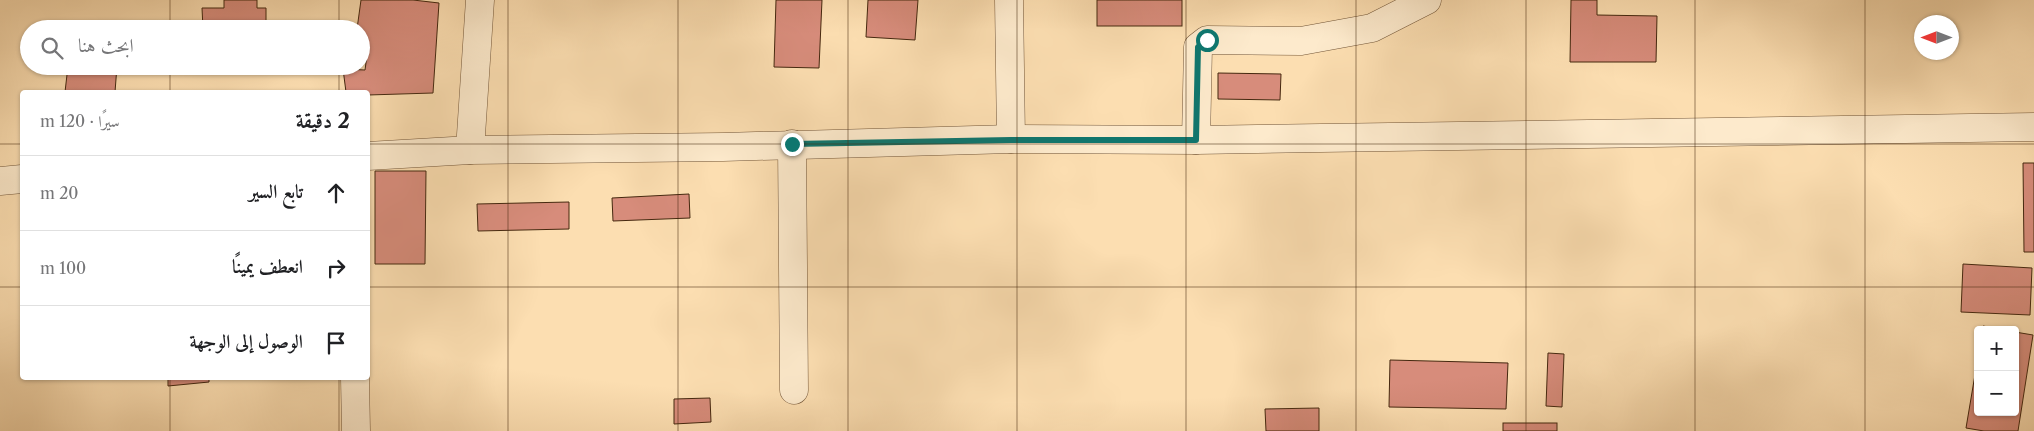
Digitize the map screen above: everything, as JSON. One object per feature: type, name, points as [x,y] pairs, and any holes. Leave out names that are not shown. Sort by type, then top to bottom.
[{"type":"street","points":[[470,150],[480,0]]},
{"type":"street","points":[[1009,0],[1011,140]]},
{"type":"street","points":[[1196,140],[1198,47],[1207,40],[1301,41],[1372,28],[1427,0]]},
{"type":"street","points":[[370,156],[470,150],[1011,140],[1196,140],[2034,127]]},
{"type":"street","points":[[792,144],[794,390]]},
{"type":"street","points":[[0,181],[20,180]]},
{"type":"street","points":[[355,380],[356,431]]},
{"type":"building","points":[[224,0],[257,0],[257,8],[266,8],[266,20],[203,20],[202,8],[224,8]]},
{"type":"building","points":[[361,0],[413,0],[439,3],[433,93],[370,95],[370,90],[346,90],[344,75],[370,75],[370,20],[358,20]]},
{"type":"building","points":[[776,0],[822,0],[819,68],[774,67]]},
{"type":"building","points":[[868,0],[918,0],[915,40],[866,37]]},
{"type":"building","points":[[1097,0],[1182,0],[1182,26],[1097,26]]},
{"type":"building","points":[[1571,0],[1597,0],[1597,15],[1657,16],[1656,62],[1570,62]]},
{"type":"building","points":[[1218,73],[1281,74],[1280,100],[1218,99]]},
{"type":"building","points":[[67,75],[116,75],[115,90],[65,90]]},
{"type":"building","points":[[2023,163],[2034,163],[2034,252],[2024,252]]},
{"type":"building","points":[[375,171],[426,171],[425,264],[375,264]]},
{"type":"building","points":[[689,194],[690,218],[613,221],[612,198]]},
{"type":"building","points":[[569,202],[569,229],[478,231],[477,204]]},
{"type":"building","points":[[1963,264],[2032,268],[2030,315],[1961,312]]},
{"type":"building","points":[[2019,333],[2033,335],[2018,431],[1984,431],[1966,428],[1974,381],[1974,416],[2019,416]]},
{"type":"building","points":[[1548,353],[1564,354],[1562,407],[1546,406]]},
{"type":"building","points":[[1390,360],[1508,363],[1506,409],[1389,407]]},
{"type":"building","points":[[168,380],[209,380],[209,382],[168,386]]},
{"type":"building","points":[[710,398],[711,422],[674,424],[674,399]]},
{"type":"building","points":[[1319,408],[1319,431],[1266,431],[1265,409]]},
{"type":"building","points":[[1503,423],[1557,423],[1557,431],[1503,431]]},
{"type":"route","points":[[792,144],[1011,140],[1196,140],[1198,47],[1207,40]]}]
